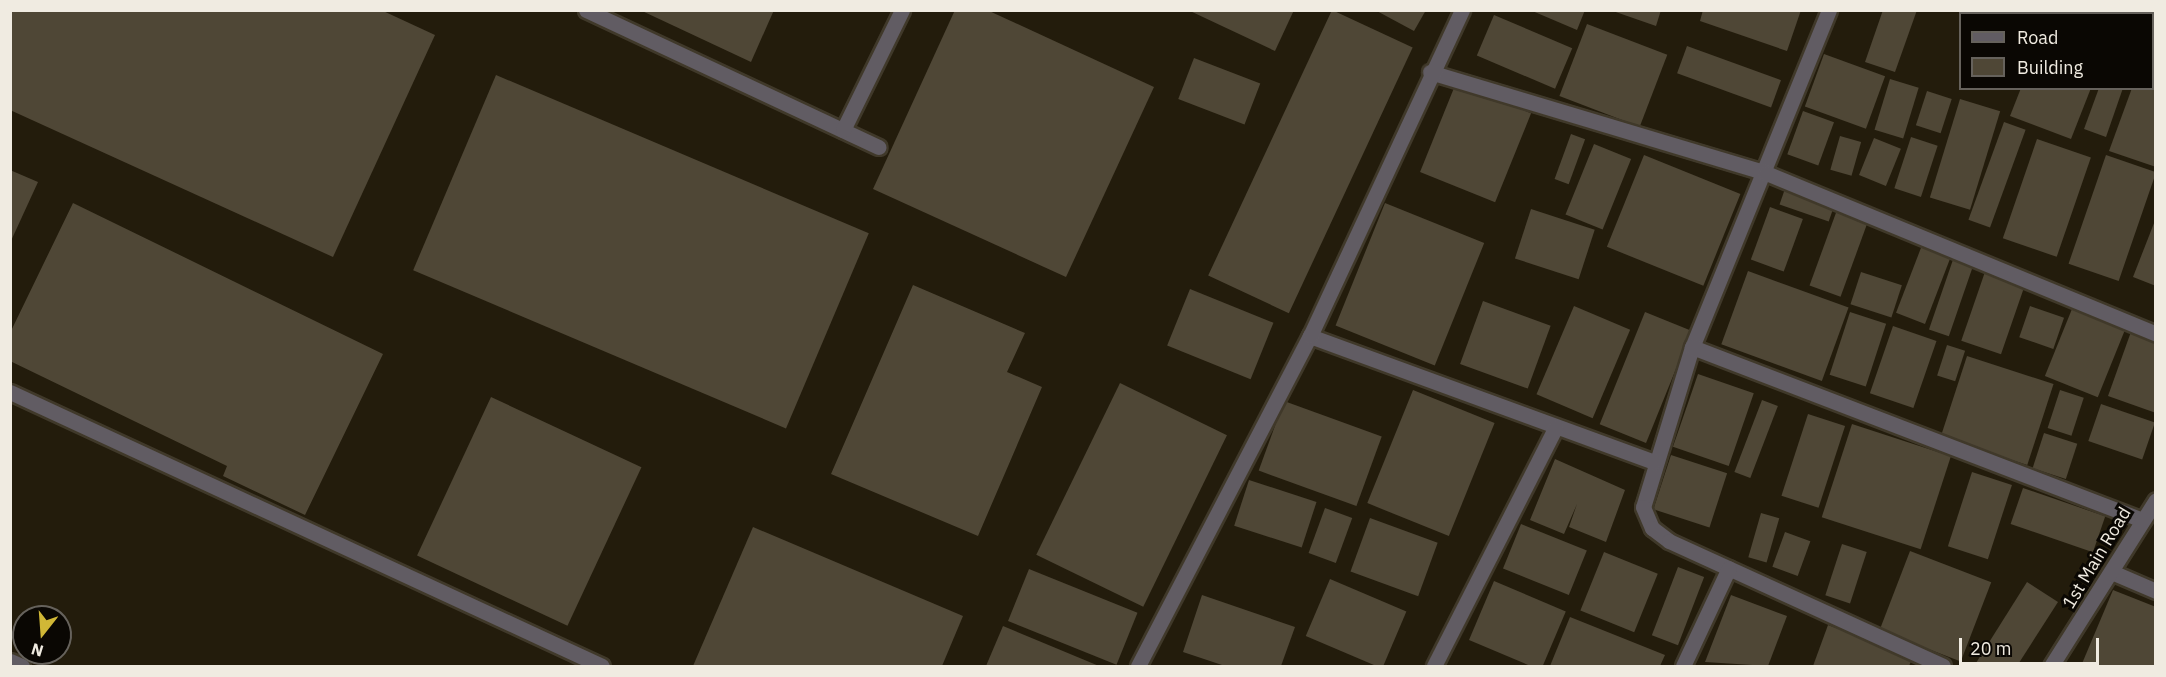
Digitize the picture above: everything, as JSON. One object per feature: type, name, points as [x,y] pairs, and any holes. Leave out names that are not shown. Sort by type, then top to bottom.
[{"type":"street","points":[[586,10],[879,147]]},
{"type":"street","points":[[843,130],[902,10]]},
{"type":"street","points":[[1138,666],[1310,336],[1430,72],[1462,10]]},
{"type":"street","points":[[1829,10],[1766,173],[1692,347],[1654,462],[1644,507],[1652,528],[1729,568],[1943,666]]},
{"type":"street","points":[[1430,72],[1766,173],[2156,334]]},
{"type":"street","points":[[1310,336],[1654,462]]},
{"type":"street","points":[[1692,347],[2142,520]]},
{"type":"street","points":[[10,392],[602,666]]},
{"type":"street","points":[[1434,666],[1556,428]]},
{"type":"street","name":"1st Main Road","points":[[2051,666],[2114,573],[2142,520],[2156,500]]},
{"type":"street","points":[[1683,666],[1729,568]]},
{"type":"street","points":[[2114,573],[2156,591]]},
{"type":"street","points":[[10,661],[22,666]]},
{"type":"building","points":[[10,10],[381,10],[435,35],[333,257],[10,110]]},
{"type":"building","points":[[640,10],[774,10],[751,62]]},
{"type":"building","points":[[955,10],[987,10],[1154,87],[1066,277],[873,189]]},
{"type":"building","points":[[1188,10],[1294,10],[1275,51]]},
{"type":"building","points":[[1332,10],[1413,48],[1289,313],[1208,276]]},
{"type":"building","points":[[1375,10],[1426,10],[1414,31]]},
{"type":"building","points":[[1530,10],[1585,10],[1577,30]]},
{"type":"building","points":[[1610,10],[1661,10],[1656,26]]},
{"type":"building","points":[[1703,10],[1801,10],[1787,51],[1700,21]]},
{"type":"building","points":[[1883,10],[1917,10],[1895,72],[1865,62]]},
{"type":"building","points":[[1494,15],[1572,48],[1555,89],[1477,56]]},
{"type":"building","points":[[1587,24],[1667,55],[1640,127],[1559,96]]},
{"type":"building","points":[[1687,46],[1781,80],[1771,107],[1677,73]]},
{"type":"building","points":[[1824,54],[1885,76],[1866,129],[1805,107]]},
{"type":"building","points":[[1194,58],[1260,83],[1245,125],[1178,99]]},
{"type":"building","points":[[496,75],[869,233],[786,428],[413,270]]},
{"type":"building","points":[[1890,79],[1919,88],[1903,138],[1875,130]]},
{"type":"building","points":[[1456,83],[1531,113],[1495,202],[1420,172]]},
{"type":"building","points":[[2156,88],[2156,167],[2109,151],[2131,90],[2154,90]]},
{"type":"building","points":[[2020,90],[2090,90],[2071,139],[2010,116]]},
{"type":"building","points":[[2098,90],[2122,90],[2106,137],[2084,129]]},
{"type":"building","points":[[1927,91],[1952,99],[1941,133],[1916,125]]},
{"type":"building","points":[[1960,99],[2000,111],[1970,210],[1930,197]]},
{"type":"building","points":[[1803,111],[1834,122],[1818,166],[1787,154]]},
{"type":"building","points":[[2004,122],[2026,130],[1990,228],[1968,220]]},
{"type":"building","points":[[1571,134],[1585,139],[1569,184],[1555,179]]},
{"type":"building","points":[[1840,136],[1861,142],[1852,176],[1830,170]]},
{"type":"building","points":[[1911,137],[1938,146],[1921,197],[1894,188]]},
{"type":"building","points":[[1874,138],[1901,149],[1886,186],[1859,175]]},
{"type":"building","points":[[2037,139],[2091,158],[2057,257],[2003,238]]},
{"type":"building","points":[[1594,144],[1631,159],[1603,229],[1566,214]]},
{"type":"building","points":[[1644,155],[1740,194],[1703,286],[1607,247]]},
{"type":"building","points":[[2106,155],[2156,172],[2119,281],[2069,264]]},
{"type":"building","points":[[10,170],[38,182],[10,243]]},
{"type":"building","points":[[1788,180],[1837,197],[1829,222],[1780,205]]},
{"type":"building","points":[[1841,199],[1872,210],[1841,297],[1810,285]]},
{"type":"building","points":[[73,203],[383,354],[305,515],[223,476],[227,466],[10,361],[10,333]]},
{"type":"building","points":[[1385,203],[1484,243],[1435,365],[1336,325]]},
{"type":"building","points":[[1770,207],[1803,219],[1784,272],[1751,260]]},
{"type":"building","points":[[1531,209],[1595,230],[1579,279],[1515,258]]},
{"type":"building","points":[[2156,218],[2156,286],[2133,277]]},
{"type":"building","points":[[1924,240],[1953,251],[1925,324],[1896,313]]},
{"type":"building","points":[[1956,251],[1976,258],[1949,336],[1929,329]]},
{"type":"building","points":[[1987,266],[2027,280],[2001,354],[1961,341]]},
{"type":"building","points":[[1748,271],[1849,308],[1822,381],[1721,344]]},
{"type":"building","points":[[1861,272],[1902,285],[1891,318],[1850,304]]},
{"type":"building","points":[[913,285],[1025,333],[1007,372],[1042,387],[978,536],[831,474]]},
{"type":"building","points":[[1190,289],[1273,323],[1251,379],[1167,346]]},
{"type":"building","points":[[2076,299],[2129,320],[2098,397],[2045,376]]},
{"type":"building","points":[[1483,301],[1551,326],[1528,389],[1460,364]]},
{"type":"building","points":[[1574,306],[1630,330],[1593,418],[1536,394]]},
{"type":"building","points":[[2030,306],[2064,318],[2053,349],[2019,337]]},
{"type":"building","points":[[1645,312],[1691,331],[1646,443],[1600,424]]},
{"type":"building","points":[[1850,312],[1886,324],[1866,387],[1830,375]]},
{"type":"building","points":[[1893,326],[1936,341],[1913,408],[1870,393]]},
{"type":"building","points":[[2132,329],[2156,338],[2156,413],[2108,396]]},
{"type":"building","points":[[1947,345],[1965,351],[1955,381],[1937,375]]},
{"type":"building","points":[[1967,356],[2054,384],[2027,465],[1941,437]]},
{"type":"building","points":[[1698,374],[1754,393],[1729,466],[1673,447]]},
{"type":"building","points":[[1120,383],[1227,435],[1143,607],[1036,555]]},
{"type":"building","points":[[1413,390],[1495,423],[1449,536],[1367,503]]},
{"type":"building","points":[[2060,390],[2084,398],[2071,436],[2048,428]]},
{"type":"building","points":[[491,397],[641,467],[567,626],[417,556]]},
{"type":"building","points":[[1762,400],[1778,406],[1750,478],[1734,472]]},
{"type":"building","points":[[1284,401],[1382,437],[1356,506],[1259,471]]},
{"type":"building","points":[[2101,404],[2155,423],[2142,459],[2088,441]]},
{"type":"building","points":[[1808,414],[1845,426],[1819,508],[1781,496]]},
{"type":"building","points":[[1852,424],[1951,456],[1921,549],[1822,517]]},
{"type":"building","points":[[2044,433],[2077,444],[2066,479],[2033,468]]},
{"type":"building","points":[[1671,455],[1727,473],[1709,527],[1653,509]]},
{"type":"building","points":[[1555,459],[1625,490],[1606,542],[1569,527],[1577,504],[1564,534],[1530,520]]},
{"type":"building","points":[[1972,472],[2012,485],[1988,559],[1948,546]]},
{"type":"building","points":[[1249,480],[1317,502],[1302,548],[1234,526]]},
{"type":"building","points":[[2023,488],[2105,516],[2093,552],[2011,524]]},
{"type":"building","points":[[1325,508],[1352,518],[1336,563],[1309,553]]},
{"type":"building","points":[[1761,513],[1779,518],[1767,562],[1748,557]]},
{"type":"building","points":[[1370,518],[1438,543],[1418,596],[1351,572]]},
{"type":"building","points":[[1521,524],[1587,551],[1569,595],[1503,569]]},
{"type":"building","points":[[753,527],[963,616],[942,666],[693,666]]},
{"type":"building","points":[[1785,532],[1810,541],[1798,576],[1772,567]]},
{"type":"building","points":[[1842,544],[1867,552],[1850,603],[1825,595]]},
{"type":"building","points":[[1910,551],[1991,582],[1961,662],[1880,630]]},
{"type":"building","points":[[1604,552],[1658,574],[1634,632],[1580,610]]},
{"type":"building","points":[[1678,567],[1704,577],[1678,645],[1652,635]]},
{"type":"building","points":[[1029,569],[1137,613],[1117,665],[1008,621]]},
{"type":"building","points":[[1330,579],[1406,611],[1383,666],[1376,666],[1306,636]]},
{"type":"building","points":[[1494,581],[1566,611],[1543,666],[1530,666],[1469,640]]},
{"type":"building","points":[[2027,582],[2058,602],[2017,666],[1981,666],[1976,663]]},
{"type":"building","points":[[2113,590],[2156,607],[2156,666],[2081,666]]},
{"type":"building","points":[[1202,595],[1295,627],[1281,666],[1225,666],[1183,652]]},
{"type":"building","points":[[1731,595],[1787,616],[1768,666],[1705,662]]},
{"type":"building","points":[[1570,617],[1665,655],[1660,666],[1550,666]]},
{"type":"building","points":[[1828,625],[1913,657],[1909,666],[1813,666]]},
{"type":"building","points":[[1003,626],[1099,666],[986,666]]}]
